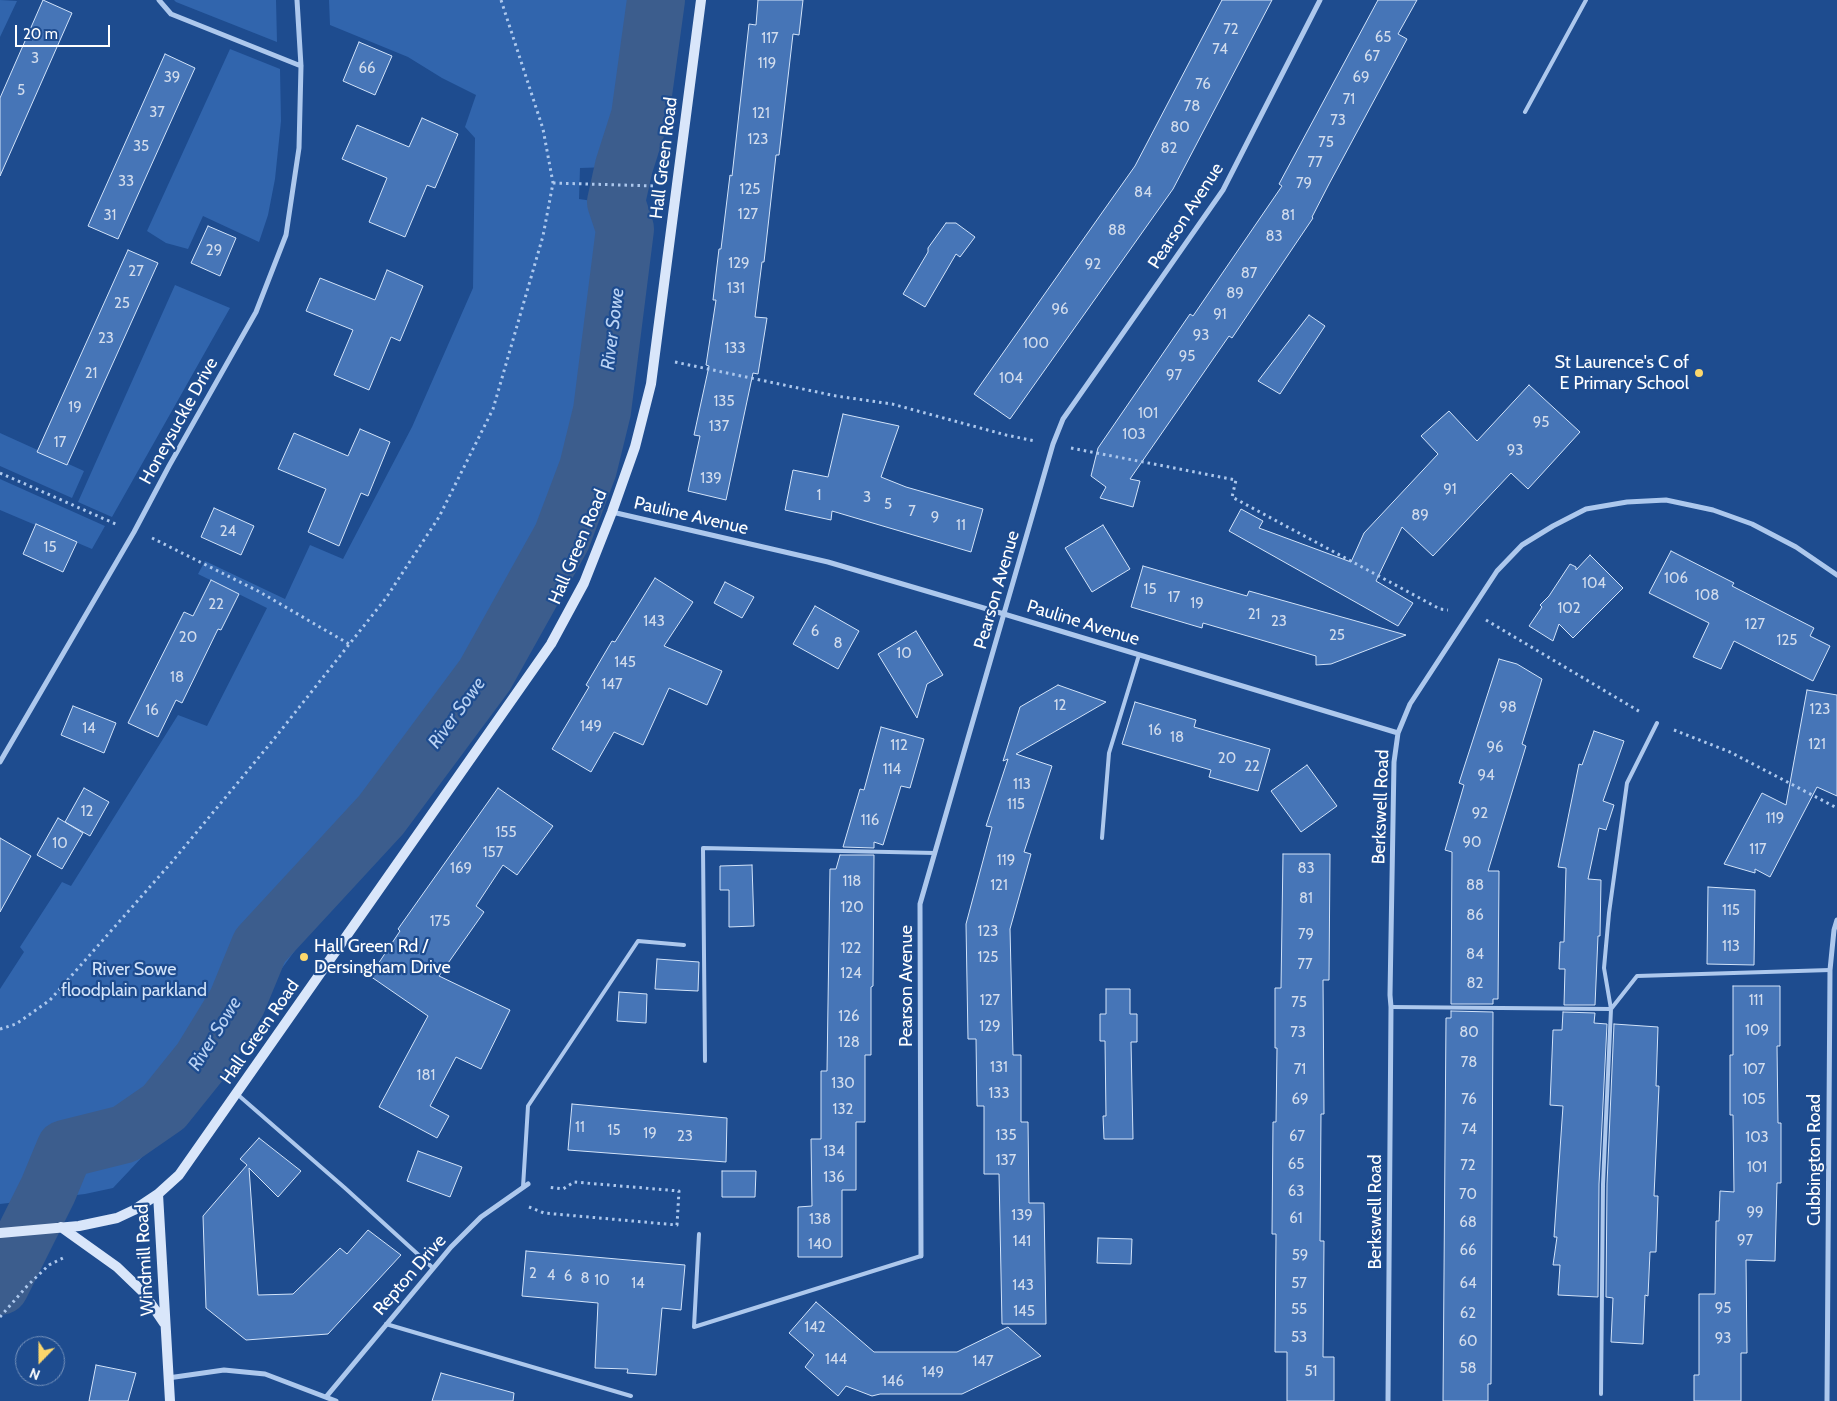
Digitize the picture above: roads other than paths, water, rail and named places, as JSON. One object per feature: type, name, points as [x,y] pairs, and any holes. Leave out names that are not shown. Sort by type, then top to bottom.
[{"type":"main road","name":"Hall Green Road","points":[[4,1232],[79,1226],[117,1218],[134,1210],[158,1194],[179,1175],[551,644],[584,583],[612,512],[635,447],[651,384],[701,0]]},
{"type":"main road","name":"Windmill Road","points":[[158,1194],[170,1401]]},
{"type":"main road","name":"Windmill Road","points":[[60,1227],[117,1267],[143,1292],[165,1324]]},
{"type":"street","points":[[158,0],[171,14],[301,66]]},
{"type":"street","name":"Honeysuckle Drive","points":[[0,762],[134,532],[256,312],[286,235],[299,148],[301,66],[297,0]]},
{"type":"street","name":"Pearson Avenue","points":[[921,1256],[920,904],[1053,444],[1062,419],[1223,190],[1320,0]]},
{"type":"street","name":"Berkswell Road","points":[[1388,1401],[1390,995],[1394,762],[1398,733],[1410,704],[1497,571],[1522,545],[1586,509],[1628,502],[1666,500],[1713,510],[1752,524],[1796,547],[1837,575]]},
{"type":"street","name":"Pauline Avenue","points":[[612,512],[828,562],[1398,733]]},
{"type":"street","name":"Cubbington Road","points":[[1827,1401],[1830,970],[1834,930],[1837,920]]},
{"type":"street","name":"Repton Drive","points":[[326,1397],[451,1247],[481,1217],[526,1186]]},
{"type":"street","points":[[168,1378],[224,1370],[265,1374],[336,1401]]},
{"type":"lane","points":[[1524,112],[1586,0]]},
{"type":"lane","points":[[1102,838],[1109,754],[1139,655]]},
{"type":"lane","points":[[1601,1394],[1603,1184],[1611,1009],[1604,968],[1609,913],[1627,784],[1658,723]]},
{"type":"lane","points":[[705,1061],[703,848],[936,853]]},
{"type":"lane","points":[[526,1186],[528,1106],[638,941],[684,945]]},
{"type":"lane","points":[[1611,1009],[1636,976],[1830,970]]},
{"type":"lane","points":[[1391,1007],[1611,1009]]},
{"type":"lane","points":[[237,1094],[433,1268]]},
{"type":"lane","points":[[699,1234],[694,1327],[921,1256]]},
{"type":"lane","points":[[386,1324],[631,1396]]},
{"type":"waterway","name":"River Sowe","points":[[0,1286],[48,1190],[65,1149],[125,1134],[164,1107],[201,1061],[237,1002],[260,946],[381,815],[485,675],[562,537],[588,468],[602,411],[625,229],[616,202],[624,166],[640,116],[656,0]]},
{"type":"place","name":"St Laurence's C of E Primary School","points":[[1699,373]]},
{"type":"place","name":"Hall Green Rd / Dersingham Drive","points":[[304,957]]},
{"type":"park label","name":"River Sowe floodplain parkland","points":[[134,980]]}]
